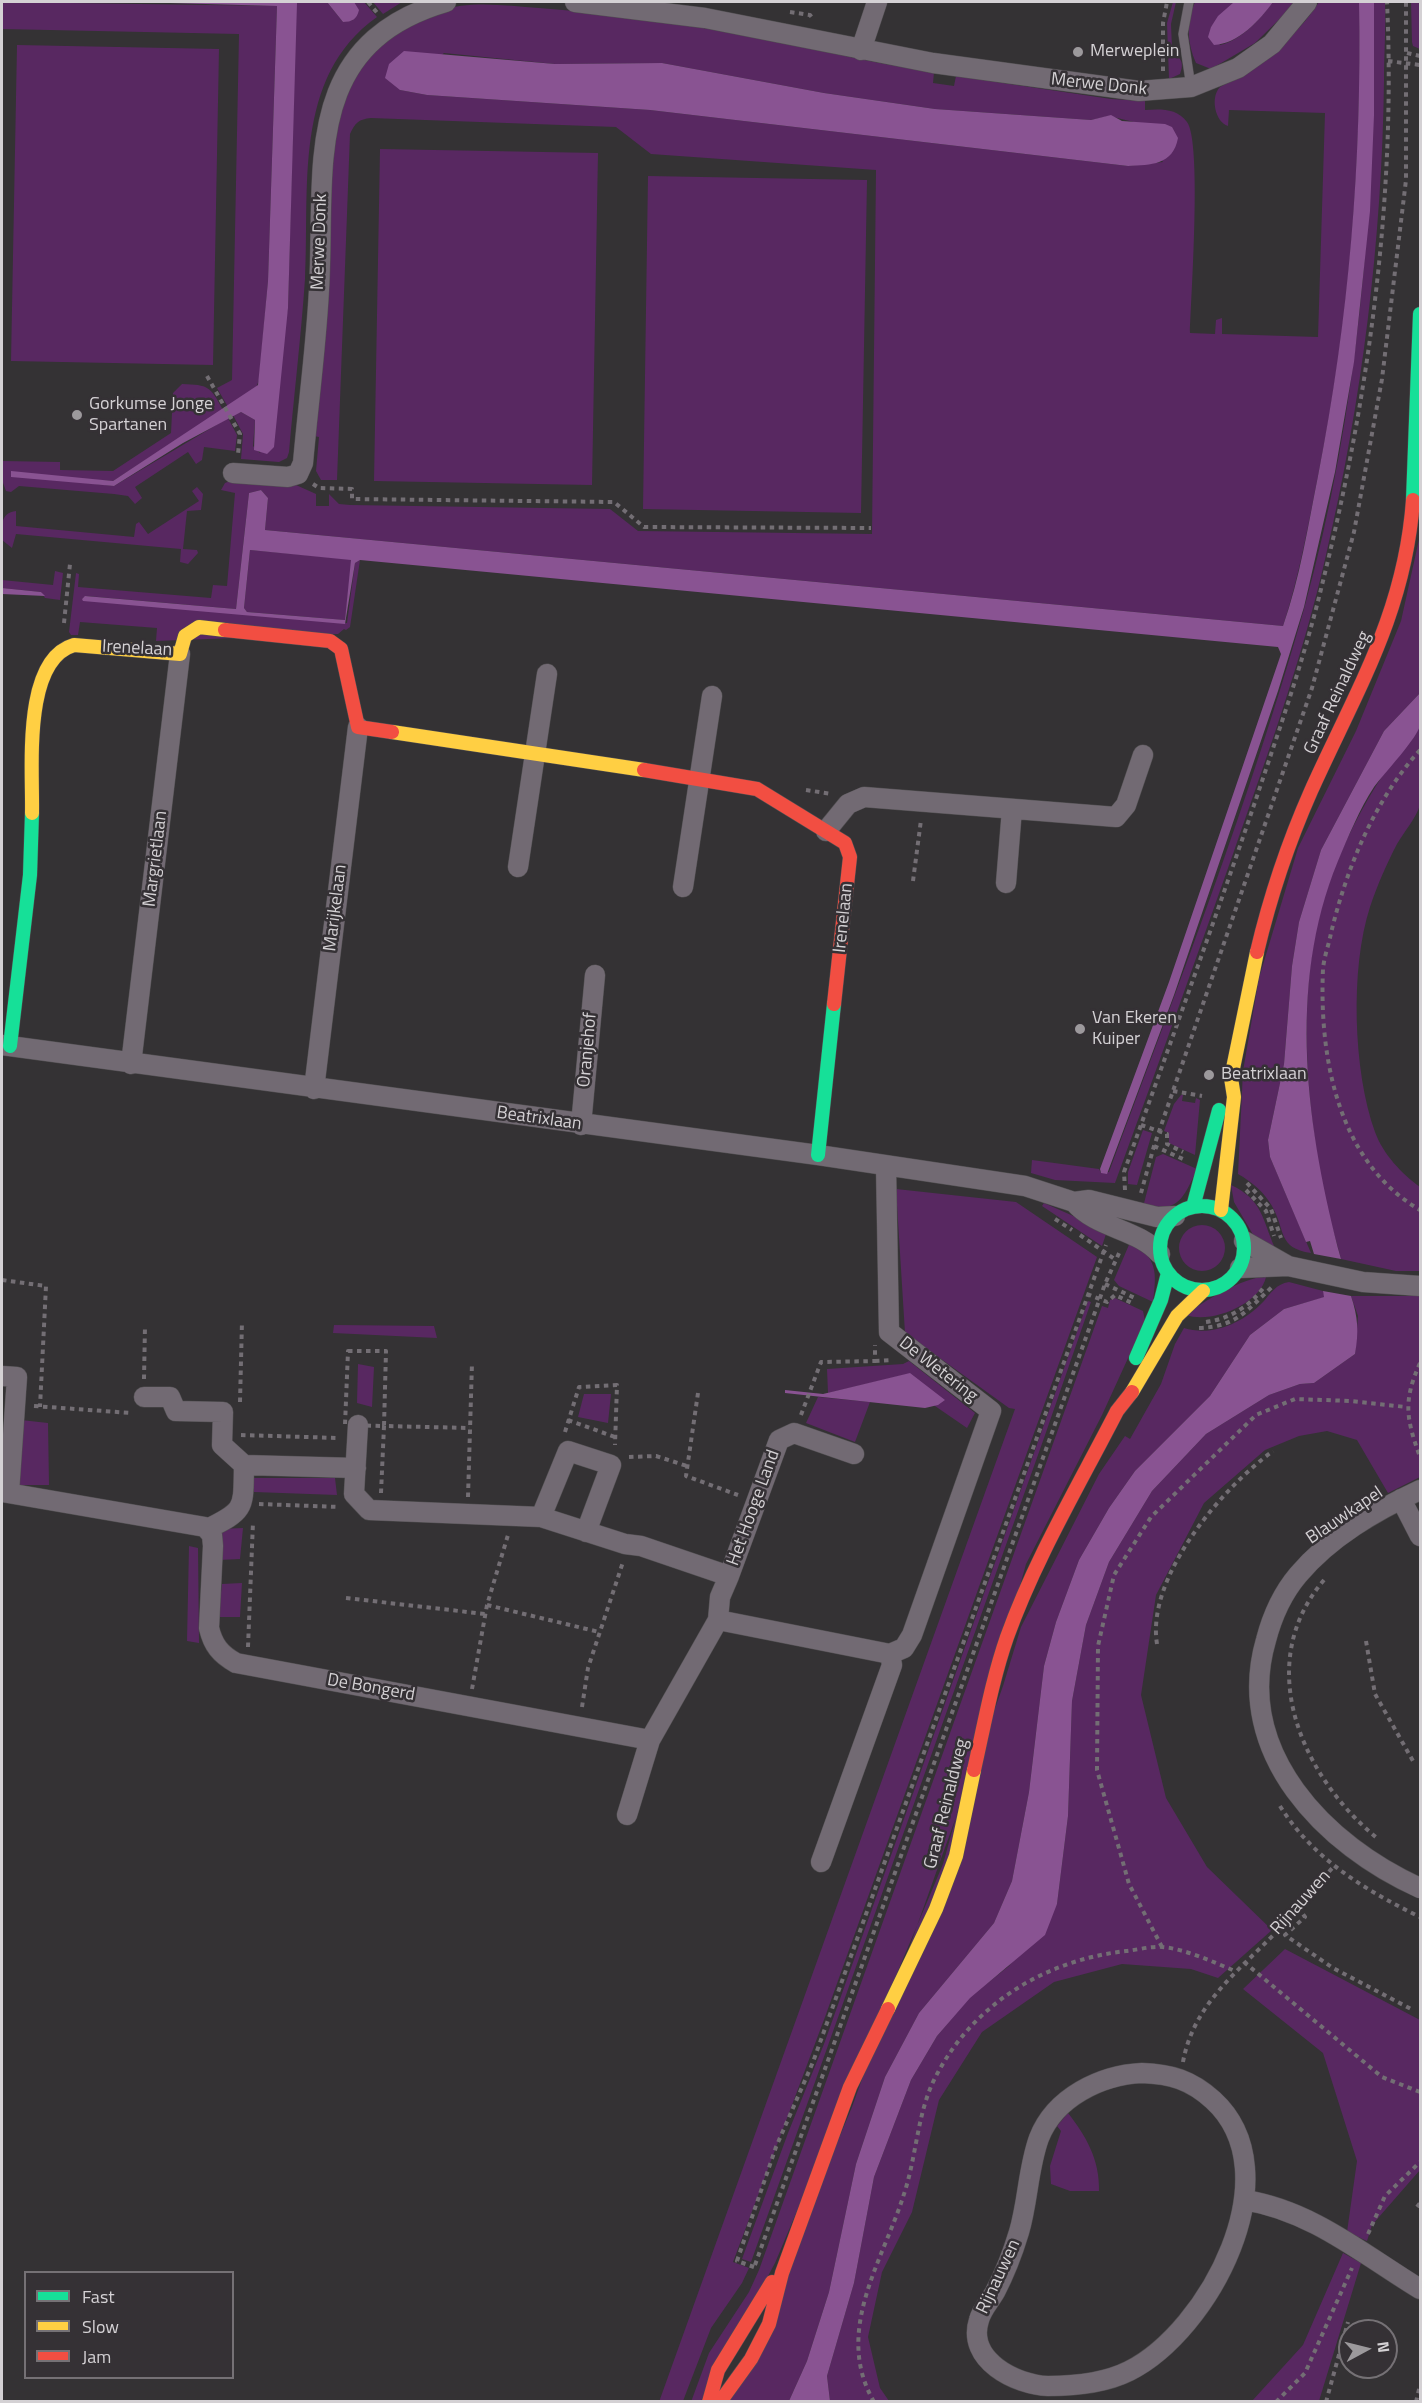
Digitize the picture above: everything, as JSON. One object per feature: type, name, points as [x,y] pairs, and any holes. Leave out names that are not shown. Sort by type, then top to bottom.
[{"type":"main road","name":"Graaf Reinaldweg","points":[[1221,1210],[1234,1096],[1231,1078],[1260,936],[1282,864],[1320,775],[1374,665],[1403,575],[1418,483],[1420,314]]},
{"type":"main road","name":"Irenelaan","points":[[62,648],[74,645],[180,654],[185,636],[200,627],[330,641],[341,649],[358,727],[700,778],[758,789],[845,843],[850,857],[818,1155]]},
{"type":"main road","points":[[6,1045],[30,875],[35,701],[40,681],[52,657],[62,648]]},
{"type":"main road","name":"Graaf Reinaldweg","points":[[1192,1207],[1204,1169],[1224,1086],[1231,1078]]},
{"type":"main road","points":[[1210,1206],[1221,1210],[1238,1225],[1244,1241],[1244,1255],[1240,1268],[1227,1283],[1203,1291],[1180,1284],[1168,1273],[1160,1254],[1163,1233],[1174,1216],[1192,1207],[1210,1206]]},
{"type":"main road","name":"Graaf Reinaldweg","points":[[1117,1411],[1119,1395],[1157,1308],[1168,1273]]},
{"type":"main road","name":"Graaf Reinaldweg","points":[[720,2402],[755,2350],[781,2289],[782,2273],[850,2087],[936,1909],[956,1856],[990,1697],[1019,1607],[1038,1561],[1117,1411],[1139,1383],[1177,1317],[1203,1291]]},
{"type":"main road","name":"Graaf Reinaldweg","points":[[709,2402],[718,2370],[733,2342],[772,2282],[782,2273]]},
{"type":"street","name":"Merwe Donk","points":[[297,474],[303,463],[319,291],[324,149],[333,101],[348,71],[370,44],[389,27],[421,9],[446,2]]},
{"type":"street","name":"Merwe Donk","points":[[575,2],[658,10],[752,25],[861,50],[1094,87],[1139,91],[1191,87],[1220,76],[1255,57],[1287,28],[1307,2]]},
{"type":"street","points":[[861,50],[877,2]]},
{"type":"street","points":[[233,473],[288,477],[297,474]]},
{"type":"street","name":"Margrietlaan","points":[[131,1064],[180,654]]},
{"type":"street","points":[[518,867],[548,674]]},
{"type":"street","points":[[683,887],[712,696]]},
{"type":"street","name":"Marijkelaan","points":[[314,1089],[358,727]]},
{"type":"street","points":[[826,831],[848,804],[857,798],[867,796],[1116,817],[1126,805],[1143,755]]},
{"type":"street","points":[[1006,883],[1012,809]]},
{"type":"street","name":"Oranjehof","points":[[581,1125],[595,975]]},
{"type":"street","name":"Beatrixlaan","points":[[6,1045],[314,1089],[818,1155],[1025,1186],[1074,1202],[1089,1200],[1116,1217],[1160,1254]]},
{"type":"street","name":"De Wetering","points":[[886,1166],[890,1332],[991,1411],[912,1635],[904,1648],[890,1654]]},
{"type":"street","name":"Beatrixlaan","points":[[1116,1217],[1174,1216]]},
{"type":"street","points":[[1244,1241],[1288,1271]]},
{"type":"street","points":[[1240,1268],[1420,1286]]},
{"type":"street","points":[[2,1376],[17,1377],[5,1493],[201,1524],[207,1529],[236,1514],[249,1503],[244,1465],[222,1445],[233,1431],[223,1412],[176,1411],[170,1397],[144,1397]]},
{"type":"street","points":[[357,1432],[354,1494],[362,1503]]},
{"type":"street","name":"Het Hooge Land","points":[[362,1503],[369,1510],[467,1512],[542,1517],[630,1545],[641,1545],[729,1576],[779,1440],[794,1433],[854,1454]]},
{"type":"street","points":[[542,1517],[568,1450],[613,1459],[586,1532]]},
{"type":"street","points":[[244,1465],[356,1468]]},
{"type":"street","name":"Blauwkapel","points":[[1420,1490],[1361,1521],[1336,1539],[1297,1576],[1282,1598],[1262,1653],[1259,1683],[1262,1715],[1275,1757],[1302,1802],[1350,1848],[1384,1871],[1420,1888]]},
{"type":"street","name":"Blauwkapel","points":[[1401,1499],[1420,1536]]},
{"type":"street","name":"De Bongerd","points":[[207,1529],[213,1546],[209,1628],[211,1639],[222,1654],[247,1666],[650,1740]]},
{"type":"street","points":[[627,1815],[650,1740],[718,1620],[720,1598],[729,1576]]},
{"type":"street","points":[[718,1620],[890,1654],[892,1665],[821,1863]]},
{"type":"street","name":"Rijnauwen","points":[[1143,2073],[1181,2078],[1205,2093],[1232,2123],[1244,2155],[1244,2200],[1231,2247],[1208,2294],[1186,2324],[1142,2363],[1108,2378],[1088,2383],[1048,2386],[1014,2378],[988,2360],[981,2348],[978,2322],[1000,2281],[1019,2232],[1035,2155],[1047,2122],[1064,2104],[1083,2090],[1110,2078],[1143,2073]]},
{"type":"street","points":[[1244,2200],[1262,2203],[1309,2219],[1420,2289]]},
{"type":"lane","points":[[1189,2],[1183,34],[1191,87]]},
{"type":"path","points":[[1164,90],[1163,23],[1167,2]]},
{"type":"path","points":[[754,2267],[737,2261],[776,2147],[825,2029],[1125,1193],[1124,1172],[1245,830],[1296,676],[1322,588],[1355,427],[1374,298],[1383,202],[1388,61],[1387,2]]},
{"type":"path","points":[[1407,53],[1420,56]]},
{"type":"path","points":[[1388,61],[1420,65]]},
{"type":"path","points":[[207,376],[234,424]]},
{"type":"path","points":[[297,474],[319,488],[352,489],[352,499],[614,502],[644,527],[872,528]]},
{"type":"path","points":[[62,648],[70,564]]},
{"type":"path","points":[[1420,750],[1382,801],[1357,852],[1337,910],[1323,967],[1326,1037],[1344,1124],[1377,1176],[1401,1199],[1420,1210]]},
{"type":"path","points":[[913,881],[924,801]]},
{"type":"path","points":[[1173,1091],[1203,1096],[1206,1093]]},
{"type":"path","points":[[1154,1146],[1204,1169]]},
{"type":"path","points":[[1225,1178],[1245,1189],[1260,1204],[1269,1218],[1276,1241]]},
{"type":"path","points":[[1177,1317],[1199,1322],[1224,1318],[1249,1305],[1277,1274],[1288,1271]]},
{"type":"path","points":[[1192,1327],[1210,1327],[1235,1319],[1252,1308],[1288,1271]]},
{"type":"path","points":[[2,1280],[46,1286],[40,1407]]},
{"type":"path","points":[[1105,1284],[1157,1308]]},
{"type":"path","points":[[240,1407],[242,1321]]},
{"type":"path","points":[[15,1406],[143,1413],[145,1326]]},
{"type":"path","points":[[806,1402],[821,1362],[875,1360],[875,1338],[890,1332]]},
{"type":"path","points":[[357,1432],[345,1425],[348,1351],[386,1351],[381,1510]]},
{"type":"path","points":[[467,1512],[472,1362]]},
{"type":"path","points":[[1420,1363],[1412,1381],[1406,1407],[1410,1428],[1420,1456]]},
{"type":"path","points":[[568,1450],[565,1430],[579,1387],[617,1385],[613,1459],[656,1456],[687,1466]]},
{"type":"path","points":[[698,1393],[687,1466],[688,1478],[756,1502]]},
{"type":"path","points":[[1162,1947],[1129,1884],[1097,1770],[1098,1646],[1114,1575],[1151,1517],[1256,1415],[1295,1399],[1351,1401],[1406,1407]]},
{"type":"path","points":[[568,1420],[615,1437]]},
{"type":"path","points":[[233,1431],[357,1432],[384,1426],[470,1428]]},
{"type":"path","points":[[1157,1644],[1155,1627],[1162,1595],[1188,1545],[1224,1497],[1254,1466],[1273,1451]]},
{"type":"path","points":[[247,1666],[249,1503],[350,1508],[362,1503]]},
{"type":"path","points":[[469,1706],[487,1605],[514,1515]]},
{"type":"path","points":[[579,1726],[588,1668],[630,1545]]},
{"type":"path","points":[[1326,1577],[1308,1600],[1292,1635],[1288,1663],[1290,1697],[1310,1756],[1343,1805],[1382,1842]]},
{"type":"path","points":[[346,1598],[486,1614]]},
{"type":"path","points":[[487,1605],[599,1632]]},
{"type":"path","points":[[1366,1641],[1375,1694],[1413,1761]]},
{"type":"path","points":[[1276,1799],[1297,1830],[1334,1866],[1370,1891],[1420,1917]]},
{"type":"path","name":"Rijnauwen","points":[[1181,2078],[1185,2053],[1203,2009],[1244,1962],[1282,1927],[1350,1848]]},
{"type":"path","points":[[1298,1907],[1305,1917],[1285,1935],[1333,1968],[1411,2009]]},
{"type":"path","points":[[874,2402],[867,2390],[857,2335],[864,2298],[905,2193],[925,2104],[935,2077],[950,2053],[976,2022],[1002,1999],[1053,1967],[1090,1956],[1162,1947],[1236,1971]]},
{"type":"path","points":[[1244,1962],[1382,2077],[1420,2092]]},
{"type":"path","points":[[1276,2402],[1305,2373],[1385,2196],[1420,2162]]},
{"type":"path","points":[[1326,2402],[1338,2358]]},
{"type":"path","points":[[1416,2402],[1420,2385]]},
{"type":"shaded area","points":[[2,2],[277,6],[268,281],[259,380],[256,388],[228,407],[217,388],[232,380],[239,34],[2,29]]},
{"type":"shaded area","points":[[134,2],[297,3],[288,308],[274,447],[267,454],[254,450],[255,420],[241,412],[183,443],[114,486],[11,477],[11,471],[113,481],[258,385],[268,281],[277,6]]},
{"type":"shaded area","points":[[296,2],[327,2],[343,22],[353,20],[354,2],[364,2],[377,17],[350,42],[331,71],[318,103],[311,137],[308,172],[305,279],[289,452],[287,458],[279,462],[241,459],[243,434],[233,415],[241,412],[255,420],[253,446],[260,453],[288,308]]},
{"type":"shaded area","points":[[327,2],[354,2],[359,10],[357,16],[343,22]]},
{"type":"shaded area","points":[[373,2],[402,2],[383,14]]},
{"type":"shaded area","points":[[1173,2],[1176,2],[1171,24],[1172,48],[1180,59],[1182,69],[1180,74],[1169,79],[1167,23]]},
{"type":"shaded area","points":[[1195,2],[1234,2],[1211,27],[1220,45],[1243,34],[1273,2],[1297,2],[1255,43],[1211,69],[1196,63],[1191,48],[1189,25]]},
{"type":"shaded area","points":[[1234,2],[1273,2],[1262,16],[1240,36],[1223,44],[1214,45],[1208,37],[1211,27],[1218,16]]},
{"type":"shaded area","points":[[1319,2],[1359,2],[1356,180],[1346,299],[1329,417],[1307,533],[1283,626],[265,530],[268,498],[261,490],[249,493],[236,609],[86,596],[82,599],[347,623],[355,563],[360,560],[350,627],[346,630],[338,634],[156,641],[157,628],[80,622],[78,635],[71,635],[69,632],[76,573],[79,574],[78,587],[211,598],[213,585],[227,586],[235,493],[221,490],[225,483],[230,481],[296,485],[316,494],[316,506],[329,506],[329,494],[339,504],[350,505],[610,509],[638,531],[872,534],[876,170],[651,154],[616,127],[371,118],[363,119],[356,124],[350,134],[337,480],[321,480],[316,471],[319,437],[314,436],[332,140],[346,96],[367,60],[398,32],[418,21],[440,11],[476,5],[598,13],[715,30],[934,72],[933,83],[954,86],[956,76],[1111,99],[1145,101],[1145,110],[1168,110],[1183,117],[1191,135],[1195,188],[1190,333],[1215,334],[1216,320],[1222,318],[1222,334],[1318,337],[1325,113],[1229,110],[1228,126],[1220,120],[1215,109],[1215,97],[1220,87],[1275,51],[1309,16]],"holes":[[[444,53],[555,64],[662,63],[824,93],[935,109],[1091,120],[1109,116],[1138,123],[1163,162],[1128,166],[650,110],[427,95],[400,90]]]},
{"type":"shaded area","points":[[1359,2],[1374,2],[1374,115],[1370,211],[1354,362],[1335,472],[1304,607],[1278,691],[1174,995],[1107,1174],[1101,1173],[1100,1169],[1169,982],[1281,654],[1278,647],[360,560],[355,563],[345,624],[83,601],[82,599],[85,596],[236,609],[249,493],[261,490],[268,498],[265,530],[1283,626],[1307,533],[1338,358],[1356,180]],"holes":[[[250,550],[351,560],[345,620],[247,612],[244,608]]]},
{"type":"shaded area","points":[[1374,2],[1385,2],[1385,22],[1379,200],[1368,320],[1339,497],[1307,631],[1259,780],[1115,1183],[1055,1180],[1031,1173],[1032,1160],[1099,1169],[1101,1173],[1109,1172],[1237,822],[1304,609],[1323,534],[1338,459],[1351,384],[1360,308],[1371,155]]},
{"type":"shaded area","points":[[1411,2],[1420,2],[1420,49],[1413,46],[1412,42]]},
{"type":"shaded area","points":[[17,45],[219,49],[213,365],[11,361]]},
{"type":"shaded area","points":[[404,51],[555,64],[662,63],[824,93],[935,109],[1091,120],[1111,115],[1122,121],[1165,124],[1172,127],[1178,138],[1171,154],[1160,162],[1128,166],[650,110],[427,95],[400,90],[385,78],[389,64]]},
{"type":"shaded area","points":[[380,149],[598,153],[592,485],[374,481]]},
{"type":"shaded area","points":[[648,176],[867,180],[861,513],[643,509]]},
{"type":"shaded area","points":[[182,384],[208,388],[223,410],[113,481],[10,475],[114,486],[228,418],[237,435],[235,451],[204,447],[202,460],[196,464],[188,452],[135,487],[142,498],[135,504],[128,496],[114,494],[19,486],[11,492],[6,491],[2,480],[2,461],[60,462],[60,470],[113,471],[171,433],[173,393]]},
{"type":"shaded area","points":[[197,487],[203,494],[201,510],[187,511],[183,549],[197,550],[198,553],[188,564],[180,562],[181,549],[16,534],[12,548],[2,540],[4,518],[16,511],[16,526],[134,537],[136,524],[139,522],[148,534],[199,501],[192,491]]},
{"type":"shaded area","points":[[1420,535],[1420,693],[1384,731],[1321,850],[1299,922],[1292,966],[1284,1064],[1268,1140],[1270,1157],[1311,1253],[1300,1251],[1287,1242],[1269,1201],[1248,1180],[1238,1174],[1243,1071],[1259,978],[1298,848],[1356,731],[1401,621]]},
{"type":"shaded area","points":[[250,550],[350,559],[352,561],[345,620],[247,612],[244,608]]},
{"type":"shaded area","points":[[55,571],[63,573],[60,600],[45,598],[41,592],[2,588],[2,580],[53,585]]},
{"type":"shaded area","points":[[2,588],[41,592],[45,596],[2,594]]},
{"type":"shaded area","points":[[1420,693],[1421,717],[1418,730],[1369,795],[1338,861],[1322,909],[1312,958],[1307,1008],[1307,1059],[1311,1110],[1329,1211],[1341,1259],[1314,1254],[1310,1241],[1306,1242],[1270,1157],[1268,1140],[1284,1064],[1292,966],[1299,922],[1321,850],[1384,731]]},
{"type":"shaded area","points":[[1420,727],[1420,805],[1393,851],[1370,907],[1359,959],[1357,989],[1358,1050],[1362,1080],[1375,1132],[1394,1163],[1420,1187],[1420,1271],[1396,1271],[1341,1259],[1324,1194],[1313,1125],[1308,1063],[1307,1001],[1314,940],[1320,912],[1340,855],[1368,799],[1384,773]]},
{"type":"shaded area","points":[[1183,1095],[1182,1101],[1195,1103],[1196,1098],[1200,1100],[1195,1155],[1169,1143],[1169,1133],[1164,1131],[1174,1104]]},
{"type":"shaded area","points":[[1143,1130],[1152,1133],[1137,1185],[1128,1184],[1128,1172]]},
{"type":"shaded area","points":[[1163,1154],[1197,1169],[1188,1188],[1178,1201],[1165,1207],[1143,1207],[1156,1157]]},
{"type":"shaded area","points":[[1231,1185],[1250,1197],[1256,1204],[1275,1248],[1255,1238],[1234,1202]]},
{"type":"shaded area","points":[[896,1189],[1016,1202],[1097,1257],[825,2017],[733,2262],[749,2268],[742,2283],[711,2328],[683,2401],[659,2402],[1015,1409],[1009,1408],[905,1333]]},
{"type":"shaded area","points":[[1044,1203],[1107,1231],[1102,1246],[1042,1206]]},
{"type":"shaded area","points":[[1202,1225],[1218,1232],[1225,1248],[1218,1264],[1202,1271],[1186,1264],[1179,1248],[1186,1232]]},
{"type":"shaded area","points":[[1131,1240],[1146,1254],[1153,1266],[1155,1282],[1153,1302],[1119,1286],[1114,1280]]},
{"type":"shaded area","points":[[1266,1277],[1255,1296],[1234,1310],[1209,1317],[1186,1315],[1202,1303],[1236,1285]]},
{"type":"shaded area","points":[[1289,1282],[1323,1291],[1325,1297],[1284,1309],[1250,1335],[1210,1396],[1135,1471],[1109,1508],[1079,1560],[1056,1622],[1044,1666],[1029,1792],[1012,1881],[994,1923],[919,2013],[885,2077],[856,2164],[829,2292],[807,2361],[789,2401],[729,2402],[852,2107],[1003,1686],[1021,1627],[1099,1474],[1125,1436],[1130,1439],[1161,1384],[1175,1344],[1184,1328],[1205,1331],[1237,1322],[1255,1310],[1277,1287]]},
{"type":"shaded area","points":[[1323,1291],[1351,1296],[1357,1325],[1355,1354],[1314,1383],[1300,1384],[1269,1395],[1206,1434],[1152,1491],[1109,1562],[1086,1625],[1072,1701],[1068,1816],[1057,1904],[1045,1935],[970,1998],[937,2036],[911,2080],[874,2177],[854,2283],[827,2376],[830,2401],[789,2401],[807,2361],[829,2292],[856,2164],[885,2077],[919,2013],[994,1923],[1012,1881],[1029,1792],[1044,1666],[1056,1622],[1079,1560],[1109,1508],[1135,1471],[1210,1396],[1250,1335],[1284,1309],[1324,1297]]},
{"type":"shaded area","points":[[1351,1296],[1420,1296],[1420,1477],[1388,1493],[1357,1440],[1327,1431],[1299,1436],[1265,1450],[1204,1503],[1156,1595],[1141,1695],[1166,1798],[1207,1867],[1272,1930],[1218,1978],[1191,1969],[1122,1964],[1054,1982],[982,2032],[939,2100],[912,2212],[882,2272],[868,2337],[880,2388],[889,2401],[830,2401],[827,2376],[854,2283],[874,2177],[911,2080],[937,2036],[970,1997],[1009,1966],[1057,1904],[1068,1816],[1072,1701],[1086,1625],[1109,1562],[1152,1491],[1206,1434],[1269,1395],[1300,1384],[1314,1383],[1355,1354],[1358,1316]]},
{"type":"shaded area","points":[[1115,1298],[1143,1311],[1145,1321],[1102,1415],[1026,1564],[943,1864],[775,2263],[701,2401],[691,2402],[709,2353],[749,2292],[759,2270],[1102,1306],[1108,1308],[1110,1300]]},
{"type":"shaded area","points":[[1088,1301],[1091,1302],[1044,1438],[751,2262],[742,2259],[788,2133],[824,2044]]},
{"type":"shaded area","points":[[334,1325],[434,1326],[437,1338],[333,1333]]},
{"type":"shaded area","points":[[909,1361],[975,1413],[967,1428],[935,1406],[908,1374],[828,1393],[827,1369],[903,1364]]},
{"type":"shaded area","points":[[358,1364],[374,1367],[372,1407],[357,1403]]},
{"type":"shaded area","points":[[910,1373],[945,1400],[938,1405],[925,1408],[785,1393],[785,1390],[823,1394]]},
{"type":"shaded area","points":[[584,1394],[611,1394],[608,1423],[578,1417]]},
{"type":"shaded area","points":[[818,1397],[870,1402],[855,1442],[806,1423]]},
{"type":"shaded area","points":[[21,1420],[48,1423],[49,1485],[19,1485]]},
{"type":"shaded area","points":[[253,1478],[335,1478],[337,1495],[254,1492]]},
{"type":"shaded area","points":[[243,1528],[240,1559],[218,1560],[219,1529]]},
{"type":"shaded area","points":[[189,1546],[198,1548],[199,1643],[187,1641]]},
{"type":"shaded area","points":[[242,1583],[240,1617],[218,1617],[222,1584]]},
{"type":"shaded area","points":[[1285,1949],[1420,2020],[1420,2170],[1372,2225],[1367,2241],[1347,2232],[1357,2161],[1323,2053],[1243,1989]]},
{"type":"shaded area","points":[[1068,2113],[1091,2149],[1097,2169],[1099,2191],[1070,2191],[1051,2184],[1050,2166],[1061,2131],[1057,2126]]},
{"type":"shaded area","points":[[1343,2253],[1361,2263],[1344,2319],[1338,2319],[1338,2339],[1319,2401],[1252,2401],[1303,2345]]},
{"type":"traffic: fast","points":[[1413,500],[1420,314]]},
{"type":"traffic: fast","points":[[10,1046],[30,875],[32,813]]},
{"type":"traffic: fast","points":[[818,1155],[834,1004]]},
{"type":"traffic: fast","points":[[1193,1207],[1219,1110]]},
{"type":"traffic: fast","points":[[1194,1206],[1210,1206],[1226,1213],[1237,1224],[1244,1240],[1244,1248],[1241,1264],[1232,1278],[1210,1290],[1194,1290],[1178,1283],[1167,1272],[1160,1256],[1160,1240],[1167,1224],[1178,1213],[1194,1206]]},
{"type":"traffic: fast","points":[[1136,1358],[1161,1300],[1168,1273]]},
{"type":"traffic: slow","points":[[32,813],[34,718],[38,693],[46,671],[57,655],[74,645],[180,654],[185,636],[199,627],[225,630]]},
{"type":"traffic: slow","points":[[392,732],[644,770]]},
{"type":"traffic: slow","points":[[1221,1210],[1234,1097],[1231,1078],[1257,952]]},
{"type":"traffic: slow","points":[[1132,1392],[1177,1316],[1203,1291]]},
{"type":"traffic: slow","points":[[888,2009],[936,1909],[956,1856],[974,1770]]},
{"type":"traffic: jam","points":[[1257,952],[1287,850],[1311,791],[1361,685],[1389,615],[1408,541],[1413,500]]},
{"type":"traffic: jam","points":[[225,630],[330,641],[341,649],[358,727],[392,732]]},
{"type":"traffic: jam","points":[[644,770],[757,789],[845,843],[850,857],[834,1004]]},
{"type":"traffic: jam","points":[[974,1770],[997,1670],[1018,1608],[1073,1494],[1117,1411],[1132,1392]]},
{"type":"traffic: jam","points":[[720,2402],[751,2359],[769,2324],[782,2273],[850,2087],[888,2009]]},
{"type":"traffic: jam","points":[[709,2402],[718,2370],[772,2282]]},
{"type":"place","name":"Merweplein","points":[[1078,52]]},
{"type":"place","name":"Gorkumse Jonge Spartanen","points":[[77,415]]},
{"type":"place","name":"Van Ekeren Kuiper","points":[[1080,1029]]},
{"type":"place","name":"Beatrixlaan","points":[[1209,1075]]}]
